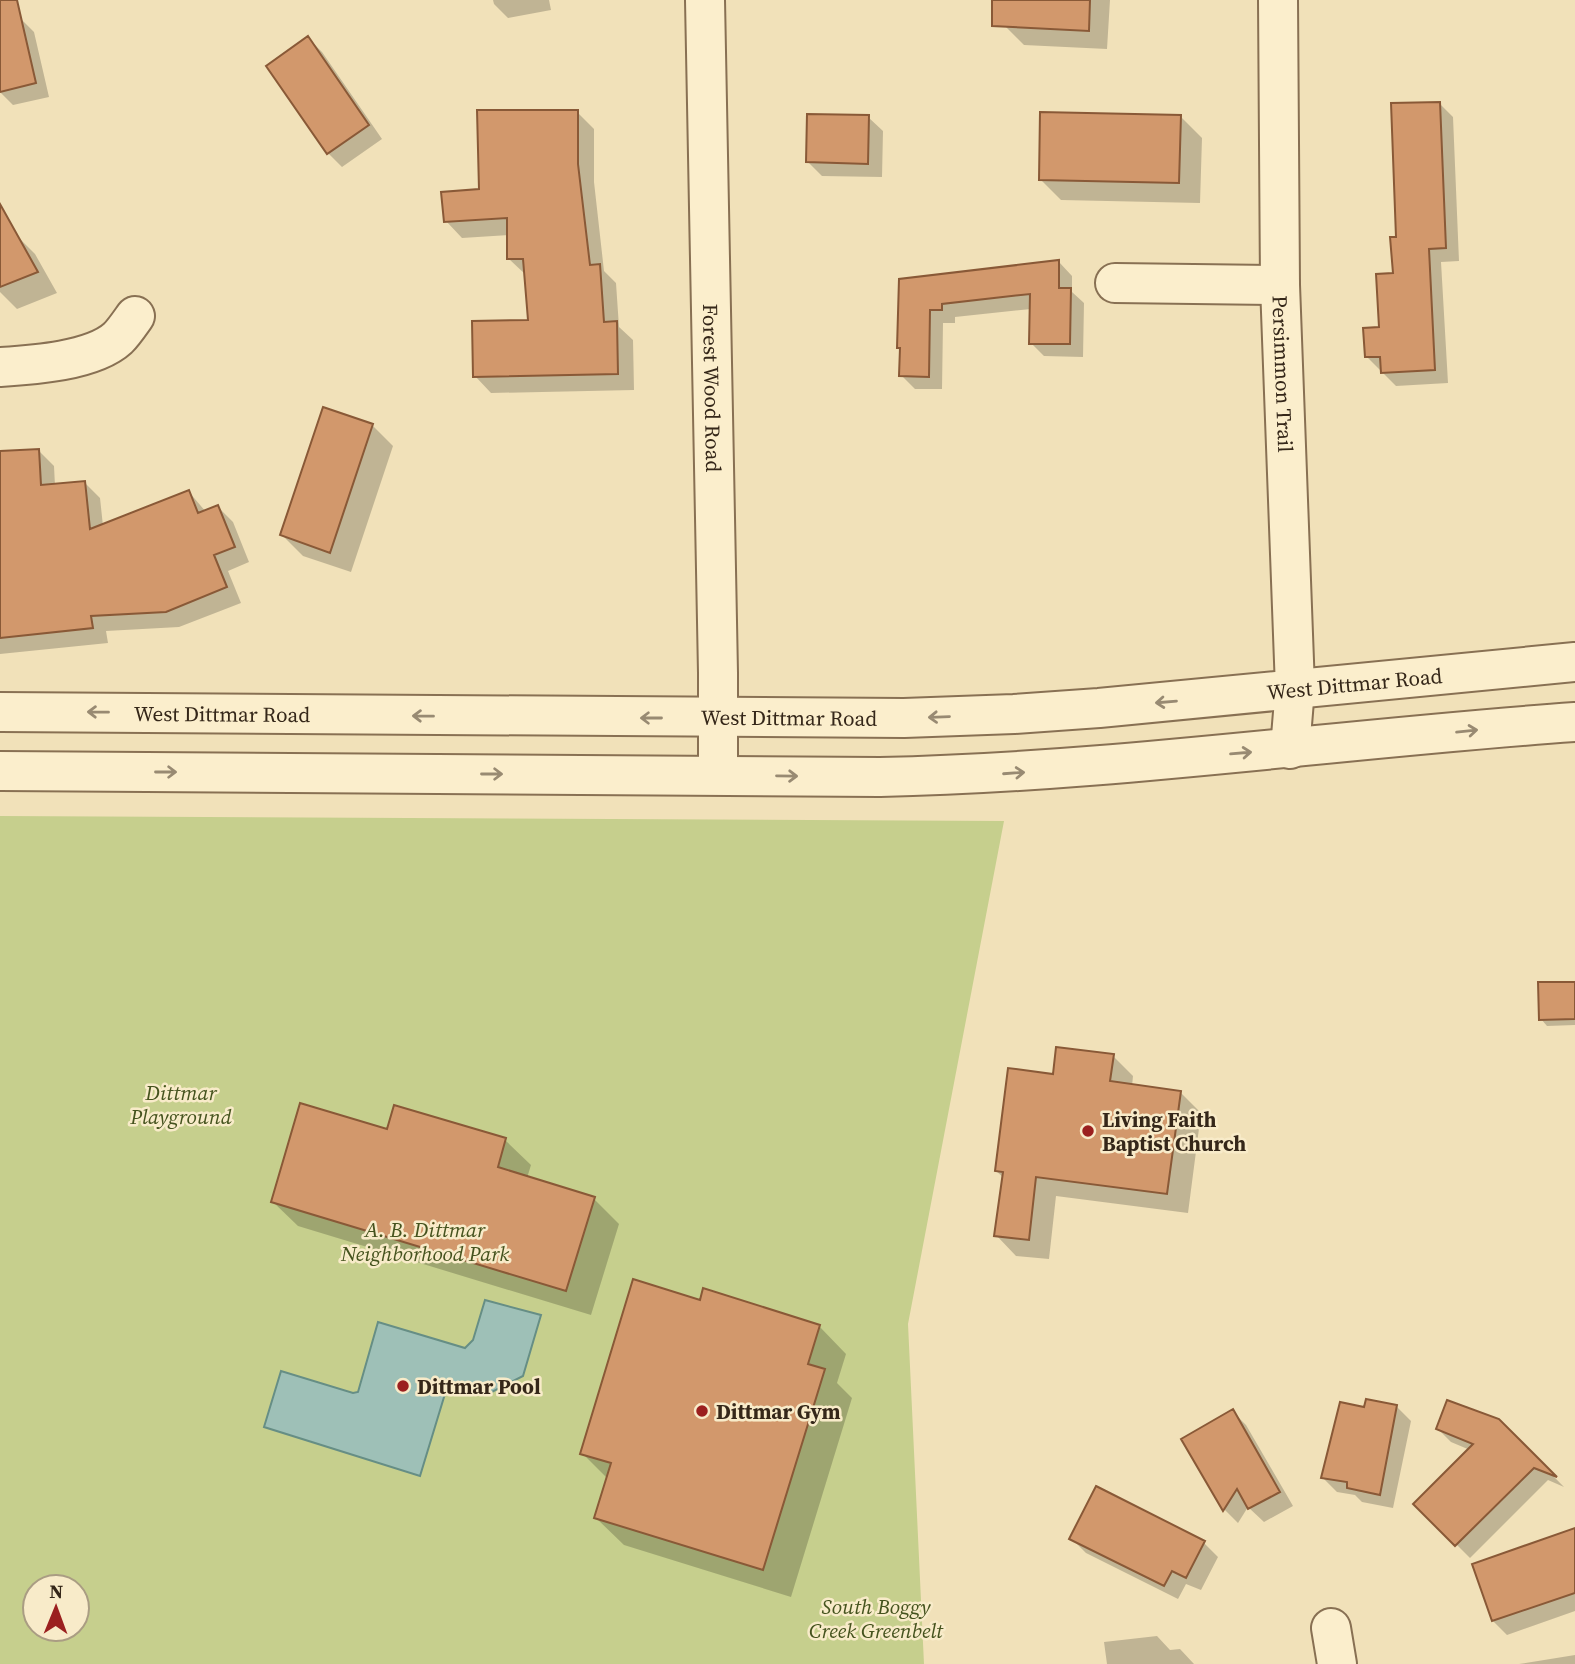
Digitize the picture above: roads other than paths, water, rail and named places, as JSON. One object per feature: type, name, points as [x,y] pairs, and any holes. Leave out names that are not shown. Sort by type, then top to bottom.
[{"type":"street","name":"Forest Wood Road","points":[[705,0],[718,775]]},
{"type":"street","name":"Persimmon Trail","points":[[1279,0],[1280,285],[1295,688],[1290,749]]},
{"type":"street","points":[[1115,283],[1280,285]]},
{"type":"street","points":[[0,368],[43,364],[86,355],[117,340],[135,316]]},
{"type":"street","name":"West Dittmar Road","points":[[0,712],[904,718],[1014,714],[1575,662]]},
{"type":"street","points":[[0,771],[880,777],[978,775],[1575,722]]},
{"type":"water","name":"Dittmar Pool","points":[[485,1300],[541,1315],[523,1376],[490,1393],[462,1384],[448,1384],[420,1476],[264,1427],[281,1371],[353,1393],[358,1392],[378,1322],[465,1348],[473,1340]]},
{"type":"place","name":"Living Faith Baptist Church","points":[[1088,1131]]},
{"type":"place","name":"Dittmar Pool","points":[[403,1386]]},
{"type":"place","name":"Dittmar Gym","points":[[702,1411]]},
{"type":"park label","name":"Dittmar Playground","points":[[181,1104]]},
{"type":"park label","name":"A. B. Dittmar Neighborhood Park","points":[[425,1241]]},
{"type":"park label","name":"South Boggy Creek Greenbelt","points":[[876,1618]]}]
